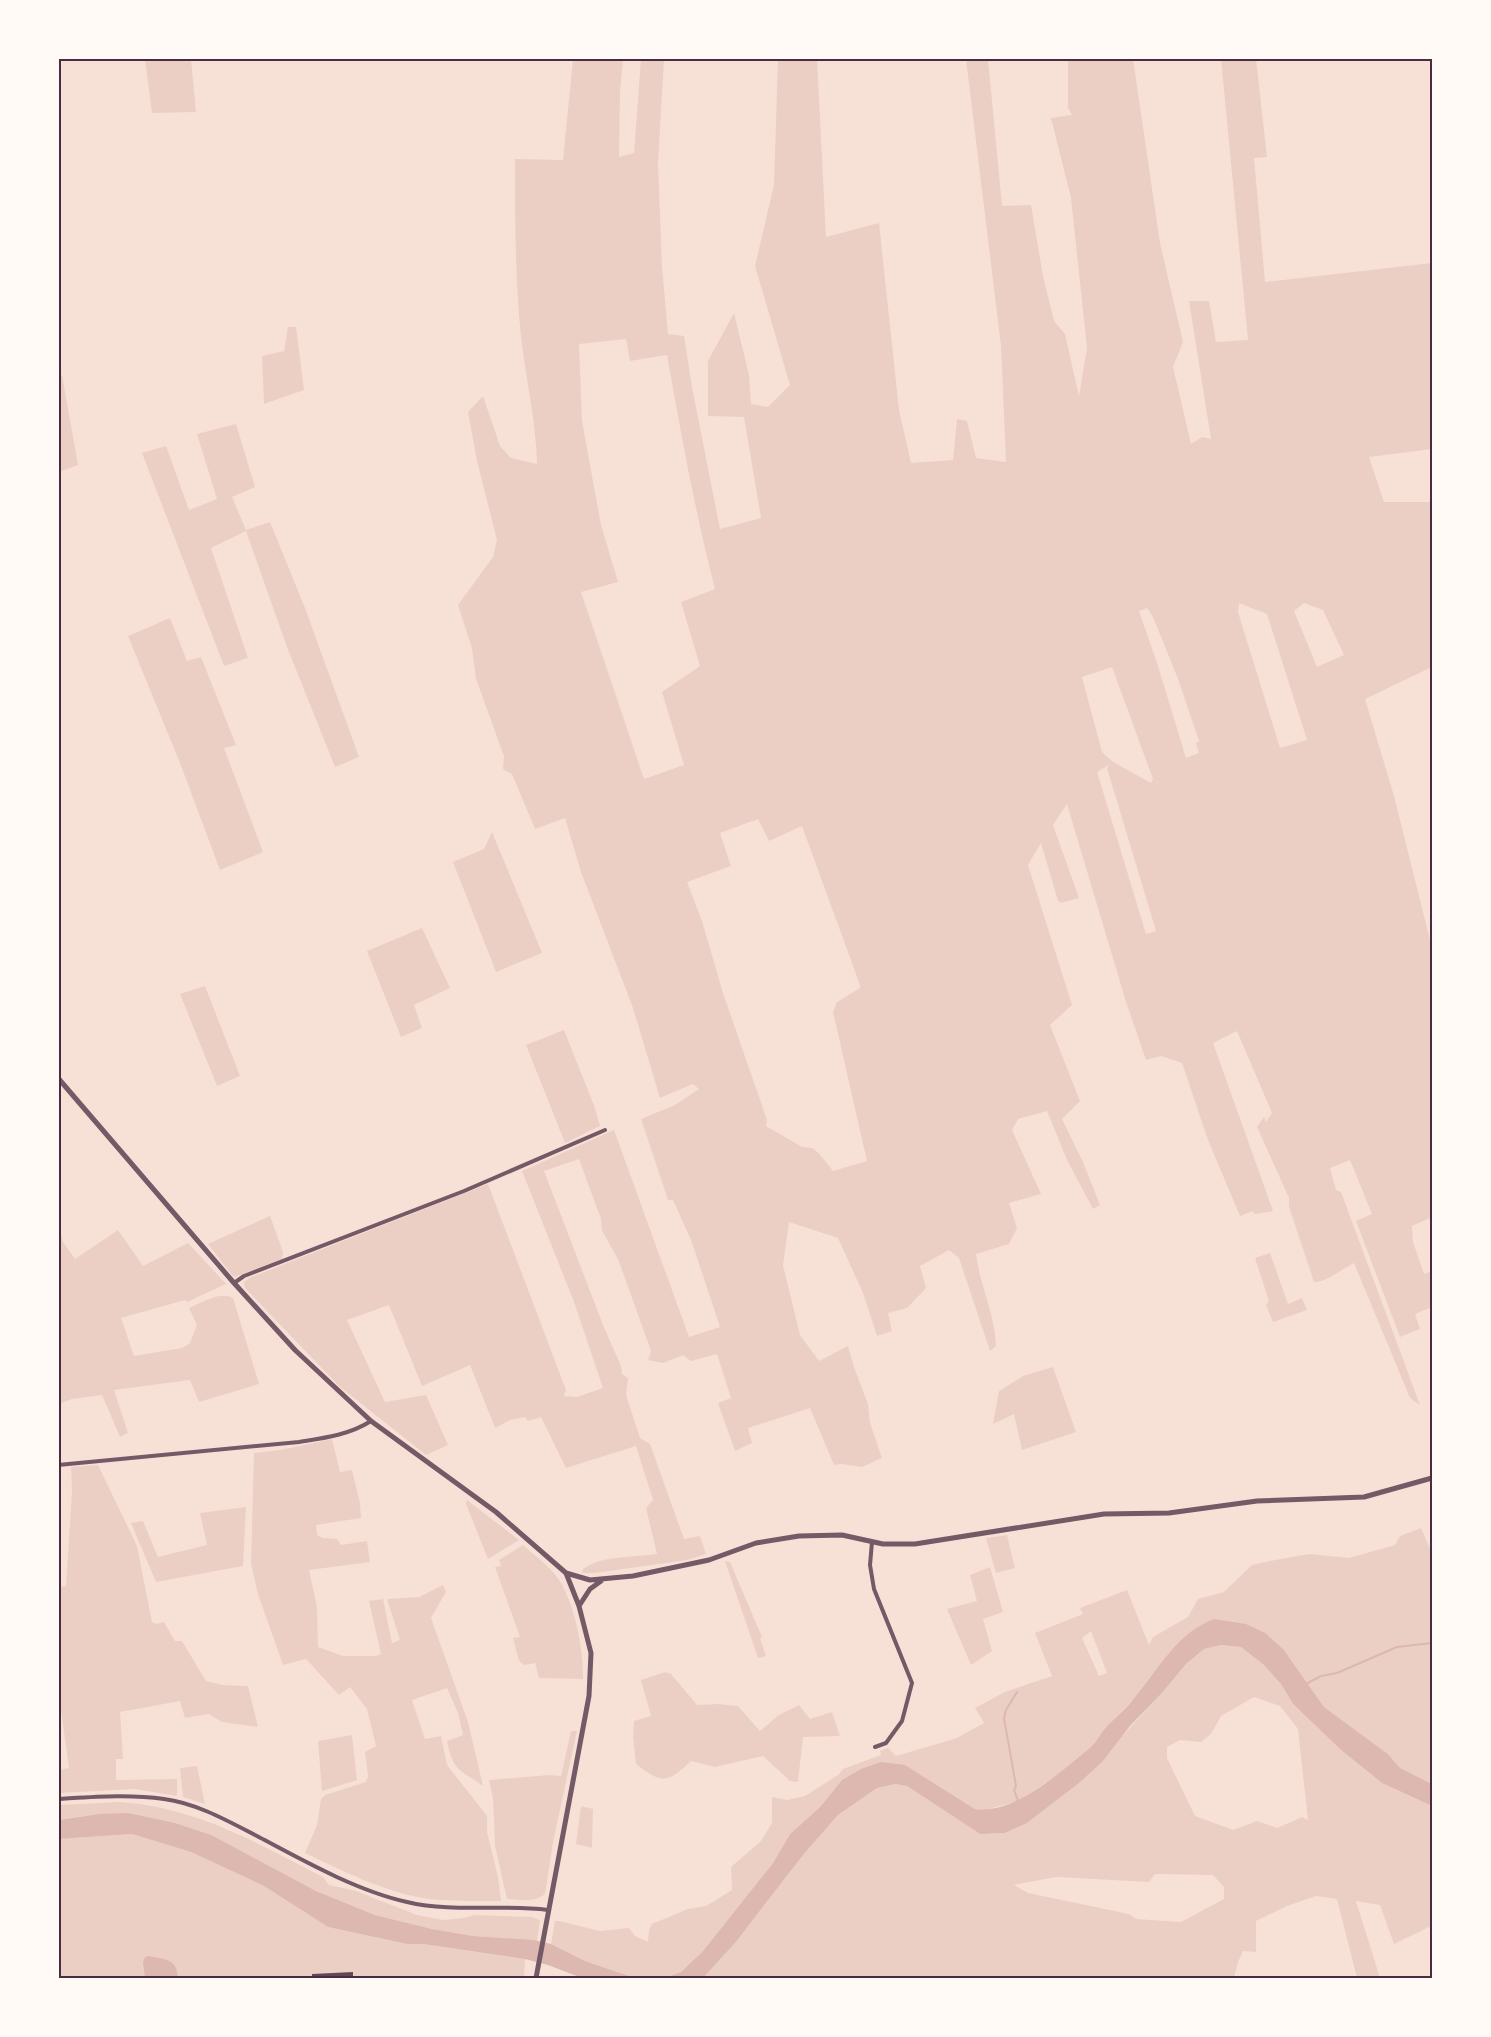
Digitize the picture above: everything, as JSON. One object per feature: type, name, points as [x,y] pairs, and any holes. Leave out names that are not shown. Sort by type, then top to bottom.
[{"type":"street","points":[[58,1078],[234,1283],[295,1350],[371,1421],[496,1512],[566,1573],[579,1578],[602,1580],[670,1570],[709,1560],[756,1543],[799,1536],[842,1535],[886,1544],[915,1544],[1104,1514],[1169,1513],[1257,1501],[1364,1497],[1432,1478]]},
{"type":"street","points":[[234,1283],[244,1276],[474,1187],[605,1130]]},
{"type":"street","points":[[58,1465],[299,1442],[357,1430],[371,1421]]},
{"type":"street","points":[[872,1541],[870,1565],[874,1589],[912,1683],[902,1720],[886,1743],[875,1747]]},
{"type":"street","points":[[536,1978],[589,1696],[591,1653],[579,1606],[566,1573]]},
{"type":"street","points":[[579,1606],[590,1590],[602,1580]]},
{"type":"street","points":[[58,1799],[107,1796],[165,1799],[221,1818],[350,1883],[406,1902],[436,1907],[505,1907],[549,1911]]},
{"type":"shaded area","points":[[145,59],[191,59],[196,112],[152,113]]},
{"type":"shaded area","points":[[573,59],[623,60],[619,157],[634,153],[641,59],[664,59],[658,163],[662,266],[668,334],[684,336],[720,529],[761,518],[744,417],[708,416],[708,361],[734,313],[749,375],[751,404],[768,407],[790,385],[755,266],[774,185],[778,59],[817,59],[826,237],[879,223],[899,410],[911,463],[953,460],[957,419],[967,421],[976,458],[1006,462],[1001,346],[966,59],[988,59],[1002,206],[1031,205],[1043,276],[1054,321],[1065,334],[1079,396],[1087,348],[1071,198],[1051,118],[1072,115],[1068,108],[1068,59],[1133,59],[1160,243],[1183,342],[1173,367],[1191,444],[1202,437],[1211,439],[1189,301],[1209,301],[1216,342],[1248,340],[1221,59],[1256,59],[1267,157],[1254,158],[1265,282],[1432,263],[1432,449],[1369,457],[1384,502],[1432,502],[1432,667],[1365,699],[1394,796],[1432,948],[1432,1217],[1412,1226],[1413,1242],[1424,1274],[1432,1271],[1432,1307],[1415,1314],[1420,1329],[1400,1337],[1356,1221],[1372,1214],[1350,1160],[1330,1168],[1336,1190],[1341,1192],[1420,1405],[1410,1398],[1354,1263],[1329,1278],[1314,1282],[1289,1207],[1289,1198],[1257,1127],[1264,1117],[1266,1122],[1272,1113],[1237,1031],[1213,1043],[1273,1211],[1255,1214],[1253,1211],[1240,1216],[1208,1140],[1182,1063],[1161,1056],[1146,1060],[1126,1002],[1067,804],[1053,825],[1079,898],[1061,903],[1058,901],[1041,843],[1028,865],[1072,1005],[1050,1025],[1080,1101],[1062,1119],[1083,1162],[1100,1205],[1093,1209],[1067,1160],[1047,1111],[1018,1119],[1012,1130],[1041,1194],[1009,1203],[1017,1228],[1009,1244],[976,1254],[995,1334],[996,1346],[990,1351],[959,1258],[949,1250],[920,1266],[926,1288],[907,1308],[888,1313],[892,1331],[877,1336],[863,1293],[838,1238],[789,1222],[783,1265],[800,1335],[819,1361],[848,1346],[868,1404],[870,1423],[882,1458],[862,1467],[834,1465],[810,1408],[748,1428],[752,1443],[735,1451],[718,1403],[731,1398],[717,1354],[691,1361],[683,1355],[663,1363],[648,1360],[651,1351],[618,1259],[602,1231],[601,1219],[579,1159],[544,1171],[621,1366],[622,1374],[628,1378],[626,1395],[640,1438],[650,1444],[684,1539],[700,1536],[706,1554],[687,1560],[582,1573],[583,1569],[598,1562],[657,1554],[646,1508],[653,1500],[636,1446],[566,1468],[541,1417],[528,1421],[525,1417],[510,1420],[495,1428],[470,1365],[422,1386],[389,1305],[347,1320],[385,1402],[426,1395],[448,1445],[426,1455],[339,1386],[245,1288],[244,1282],[249,1278],[488,1184],[566,1390],[564,1396],[577,1397],[603,1388],[574,1302],[522,1171],[614,1130],[689,1337],[720,1327],[691,1240],[673,1200],[668,1200],[641,1119],[675,1105],[699,1089],[693,1084],[660,1098],[633,1008],[581,872],[565,818],[535,829],[512,774],[503,769],[504,756],[476,679],[472,648],[458,605],[493,557],[497,540],[477,461],[468,412],[483,396],[500,446],[511,458],[537,464],[535,432],[519,315],[515,159],[563,160]],"holes":[[[626,339],[630,361],[667,355],[695,502],[715,589],[681,602],[700,666],[662,692],[684,765],[644,779],[581,592],[618,582],[601,525],[582,421],[579,344]],[[1239,603],[1267,614],[1307,740],[1280,748],[1238,612]],[[1304,603],[1323,610],[1344,655],[1317,667],[1294,611]],[[1147,608],[1153,617],[1178,679],[1199,741],[1196,743],[1199,753],[1186,758],[1139,611]],[[1112,667],[1153,779],[1151,783],[1113,762],[1102,752],[1082,677]],[[1110,764],[1107,768],[1156,931],[1146,934],[1097,772]],[[758,819],[769,841],[802,826],[860,985],[860,988],[837,1002],[833,1012],[867,1161],[833,1171],[813,1148],[802,1147],[766,1126],[767,1120],[687,882],[731,866],[720,833]]]},
{"type":"shaded area","points":[[288,327],[296,327],[304,390],[264,404],[262,356],[284,351]]},
{"type":"shaded area","points":[[62,375],[78,465],[59,472],[58,376]]},
{"type":"shaded area","points":[[236,424],[255,487],[232,497],[246,530],[270,522],[305,608],[359,757],[335,767],[287,647],[246,531],[211,548],[248,658],[224,666],[142,453],[166,446],[189,510],[217,499],[197,434]]},
{"type":"shaded area","points":[[170,618],[187,661],[201,657],[236,745],[224,748],[263,852],[220,870],[180,763],[128,636]]},
{"type":"shaded area","points":[[492,832],[542,953],[496,972],[453,862],[484,849]]},
{"type":"shaded area","points":[[422,928],[450,988],[414,1005],[422,1028],[401,1037],[367,951]]},
{"type":"shaded area","points":[[205,986],[240,1076],[217,1086],[180,994]]},
{"type":"shaded area","points":[[564,1030],[600,1126],[565,1143],[526,1045]]},
{"type":"shaded area","points":[[270,1216],[283,1252],[282,1259],[235,1277],[208,1244]]},
{"type":"shaded area","points":[[59,1229],[63,1242],[75,1259],[118,1230],[143,1266],[188,1243],[226,1284],[187,1302],[185,1300],[121,1318],[134,1356],[182,1348],[190,1343],[197,1325],[189,1308],[211,1298],[228,1296],[233,1298],[259,1384],[199,1402],[190,1380],[114,1390],[128,1433],[120,1437],[102,1395],[72,1399],[59,1404]]},
{"type":"shaded area","points":[[1270,1253],[1288,1304],[1302,1298],[1307,1310],[1273,1322],[1266,1305],[1269,1301],[1255,1258]]},
{"type":"shaded area","points":[[1053,1367],[1076,1432],[1022,1450],[1014,1414],[993,1424],[999,1391],[1023,1376]]},
{"type":"shaded area","points":[[332,1439],[340,1472],[352,1470],[361,1518],[316,1525],[317,1535],[337,1539],[341,1545],[367,1541],[370,1562],[309,1570],[317,1607],[318,1647],[343,1656],[381,1654],[369,1601],[383,1599],[392,1643],[400,1640],[387,1599],[419,1597],[443,1585],[446,1592],[431,1618],[468,1722],[483,1786],[458,1768],[452,1758],[447,1741],[463,1735],[458,1713],[447,1688],[412,1700],[425,1739],[441,1736],[447,1765],[487,1816],[487,1832],[498,1877],[501,1901],[440,1900],[405,1894],[371,1883],[305,1853],[317,1825],[321,1799],[325,1795],[366,1782],[368,1776],[365,1752],[376,1746],[367,1709],[350,1687],[339,1695],[306,1659],[283,1665],[258,1594],[251,1564],[254,1453]]},
{"type":"shaded area","points":[[98,1465],[137,1546],[152,1622],[156,1624],[164,1622],[175,1641],[182,1641],[206,1681],[223,1685],[248,1686],[258,1727],[222,1722],[209,1714],[185,1718],[180,1701],[120,1712],[123,1759],[116,1759],[116,1780],[177,1779],[177,1796],[135,1789],[59,1793],[59,1770],[69,1768],[59,1703],[58,1587],[66,1586],[72,1491],[71,1467]]},
{"type":"shaded area","points":[[467,1500],[519,1540],[488,1559],[466,1504]]},
{"type":"shaded area","points":[[246,1507],[243,1566],[156,1582],[131,1523],[143,1521],[158,1557],[207,1545],[200,1513]]},
{"type":"shaded area","points":[[1421,1528],[1432,1553],[1432,1784],[1400,1768],[1388,1754],[1324,1707],[1284,1650],[1214,1619],[1105,1728],[1092,1747],[1053,1778],[1018,1801],[985,1810],[975,1809],[905,1765],[842,1780],[820,1807],[790,1834],[773,1863],[703,1951],[681,1972],[664,1978],[635,1978],[585,1961],[551,1944],[555,1921],[600,1931],[629,1928],[635,1936],[648,1942],[652,1924],[688,1909],[706,1906],[732,1890],[731,1867],[761,1841],[772,1823],[772,1797],[787,1800],[805,1796],[838,1775],[843,1769],[881,1755],[880,1751],[888,1748],[896,1756],[957,1738],[984,1723],[975,1708],[1005,1692],[1052,1676],[1035,1633],[1083,1614],[1080,1608],[1127,1590],[1149,1645],[1153,1637],[1188,1617],[1198,1599],[1224,1592],[1252,1565],[1309,1554],[1349,1558],[1395,1545],[1400,1536]],"holes":[[[1091,1631],[1107,1673],[1099,1676],[1082,1638]]]},
{"type":"shaded area","points":[[1007,1535],[1015,1568],[996,1573],[986,1538]]},
{"type":"shaded area","points":[[523,1545],[557,1577],[568,1598],[580,1640],[583,1679],[539,1678],[535,1663],[524,1665],[519,1661],[513,1638],[520,1637],[495,1567],[501,1566],[499,1560]]},
{"type":"shaded area","points":[[725,1561],[730,1562],[762,1637],[760,1639],[766,1656],[758,1658]]},
{"type":"shaded area","points":[[990,1567],[1003,1612],[983,1619],[992,1651],[971,1665],[947,1609],[977,1601],[970,1575]]},
{"type":"shaded area","points":[[1214,1619],[1246,1624],[1265,1633],[1284,1650],[1324,1707],[1388,1754],[1400,1768],[1432,1784],[1432,1806],[1382,1783],[1341,1750],[1293,1704],[1281,1684],[1264,1665],[1241,1647],[1221,1645],[1204,1649],[1186,1664],[1130,1726],[1102,1762],[1079,1783],[1027,1823],[1005,1833],[980,1834],[907,1786],[895,1784],[877,1788],[838,1815],[803,1855],[735,1943],[703,1978],[664,1978],[681,1972],[703,1951],[773,1863],[790,1834],[820,1807],[842,1780],[861,1769],[881,1762],[905,1765],[975,1809],[990,1809],[1006,1805],[1037,1789],[1090,1748],[1105,1728],[1133,1700],[1179,1642],[1201,1625]]},
{"type":"shaded area","points":[[1221,1645],[1241,1647],[1264,1665],[1281,1684],[1293,1704],[1341,1750],[1382,1783],[1432,1806],[1432,1930],[1429,1927],[1394,1944],[1380,1905],[1356,1901],[1380,1978],[1357,1978],[1337,1899],[1316,1896],[1287,1906],[1256,1921],[1256,1952],[1243,1951],[1234,1978],[703,1978],[735,1943],[803,1855],[838,1815],[877,1788],[895,1784],[907,1786],[980,1834],[1005,1833],[1027,1823],[1079,1783],[1186,1664],[1204,1649]],"holes":[[[1254,1697],[1280,1706],[1298,1729],[1308,1820],[1302,1817],[1277,1828],[1257,1821],[1233,1830],[1195,1816],[1167,1758],[1167,1747],[1180,1740],[1201,1742],[1211,1734],[1221,1716]],[[1155,1874],[1213,1875],[1224,1887],[1224,1899],[1181,1922],[1136,1919],[1129,1914],[1028,1893],[1014,1885],[1056,1877],[1149,1882]]]},
{"type":"shaded area","points":[[665,1672],[671,1674],[697,1705],[738,1706],[760,1731],[779,1715],[799,1705],[810,1719],[832,1712],[840,1736],[803,1737],[798,1782],[790,1781],[763,1756],[715,1767],[691,1761],[676,1774],[664,1779],[658,1778],[636,1764],[634,1721],[651,1716],[641,1680]]},
{"type":"shaded area","points":[[571,1731],[577,1731],[553,1842],[545,1894],[532,1900],[507,1899],[495,1846],[493,1799],[489,1780],[561,1776]]},
{"type":"shaded area","points":[[352,1735],[357,1780],[322,1791],[318,1741]]},
{"type":"shaded area","points":[[197,1766],[205,1804],[183,1797],[180,1768]]},
{"type":"shaded area","points":[[119,1802],[174,1811],[224,1828],[323,1877],[329,1885],[356,1891],[417,1915],[443,1920],[474,1915],[532,1917],[540,1920],[537,1941],[473,1936],[375,1915],[275,1871],[99,1814],[59,1820],[59,1805]]},
{"type":"shaded area","points":[[581,1806],[593,1809],[592,1848],[576,1844]]},
{"type":"shaded area","points":[[128,1813],[175,1823],[211,1835],[316,1891],[375,1915],[473,1936],[534,1940],[551,1944],[585,1961],[635,1978],[582,1978],[525,1959],[423,1944],[407,1944],[328,1927],[264,1886],[191,1852],[132,1834],[59,1839],[59,1820],[99,1814]]},
{"type":"shaded area","points":[[132,1834],[191,1852],[264,1886],[328,1927],[407,1944],[423,1944],[525,1959],[524,1978],[59,1978],[59,1839]]},
{"type":"shaded area","points":[[148,1956],[172,1963],[178,1978],[145,1978],[143,1962]]},
{"type":"building","points":[[353,1972],[353,1978],[312,1978],[312,1974]]},
{"type":"waterway","points":[[1306,1684],[1397,1647],[1432,1643]]},
{"type":"waterway","points":[[1017,1692],[1004,1718],[1016,1786],[1014,1790],[1019,1803]]}]
